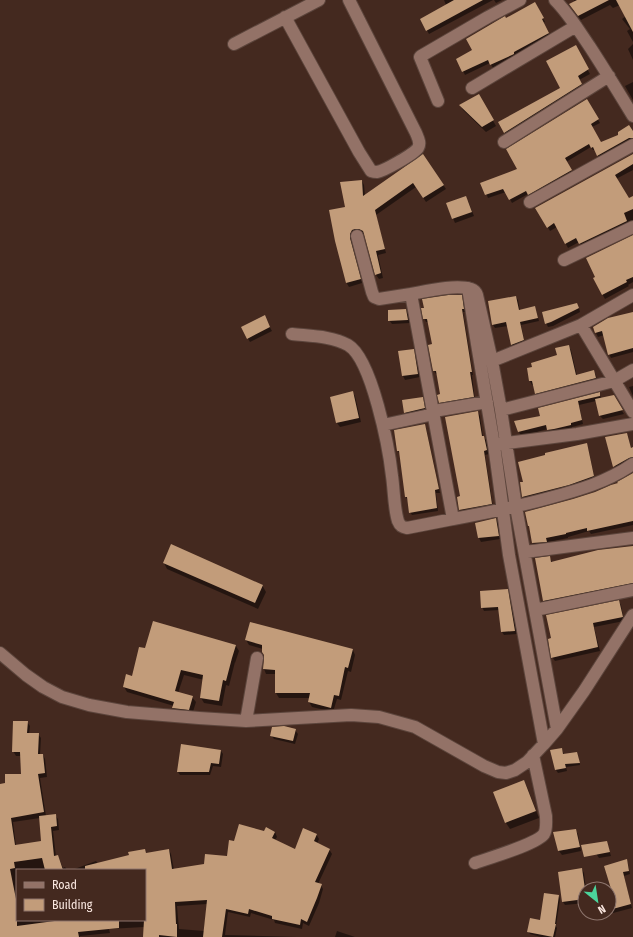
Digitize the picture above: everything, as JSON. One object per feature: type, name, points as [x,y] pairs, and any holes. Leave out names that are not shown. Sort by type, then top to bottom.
[{"type":"street","points":[[234,44],[319,0]]},
{"type":"street","points":[[286,17],[358,152],[371,171],[378,172],[385,170],[414,152],[418,147],[419,140],[349,0]]},
{"type":"street","points":[[438,101],[420,57],[520,0]]},
{"type":"street","points":[[555,0],[576,26],[610,76],[633,116]]},
{"type":"street","points":[[472,88],[576,26]]},
{"type":"street","points":[[504,142],[610,76]]},
{"type":"street","points":[[530,202],[633,145]]},
{"type":"street","points":[[564,260],[633,227]]},
{"type":"street","points":[[357,236],[374,297],[379,299],[456,287],[471,288],[477,295],[492,361],[507,443],[516,507],[557,730]]},
{"type":"street","points":[[468,288],[476,344],[494,444],[509,555],[544,744]]},
{"type":"street","points":[[411,294],[453,519]]},
{"type":"street","points":[[492,361],[581,325],[633,295]]},
{"type":"street","points":[[581,325],[633,412]]},
{"type":"street","points":[[292,334],[336,340],[352,348],[361,360],[368,374],[383,425],[392,475],[397,516],[401,526],[410,528],[516,507],[586,488],[604,481],[633,464]]},
{"type":"street","points":[[501,410],[614,381],[633,370]]},
{"type":"street","points":[[383,425],[487,402]]},
{"type":"street","points":[[494,444],[577,434],[633,424]]},
{"type":"street","points":[[525,552],[633,538]]},
{"type":"street","points":[[535,610],[633,590]]},
{"type":"street","points":[[0,653],[43,687],[62,697],[89,705],[127,712],[246,721],[351,716],[379,717],[415,727],[479,763],[502,773],[515,770],[523,765],[557,730],[633,615]]},
{"type":"street","points":[[246,721],[257,658]]},
{"type":"street","points":[[475,863],[527,844],[540,838],[544,833],[546,816],[533,755]]},
{"type":"building","points":[[454,0],[483,0],[426,31],[420,19]]},
{"type":"building","points":[[577,0],[609,0],[578,16],[569,4]]},
{"type":"building","points":[[616,0],[633,0],[633,32]]},
{"type":"building","points":[[535,2],[544,18],[542,19],[549,33],[514,52],[514,54],[490,65],[488,60],[462,72],[456,59],[472,50],[466,39],[505,16],[506,18]]},
{"type":"building","points":[[576,45],[589,69],[578,76],[582,84],[504,133],[498,122],[560,88],[546,61]]},
{"type":"building","points":[[479,94],[494,120],[482,127],[459,105]]},
{"type":"building","points":[[587,99],[599,119],[591,124],[601,142],[618,135],[618,132],[629,125],[633,131],[633,138],[629,138],[597,156],[593,147],[591,148],[589,144],[565,158],[572,170],[528,195],[526,191],[509,200],[503,189],[485,195],[480,183],[517,169],[506,149]]},
{"type":"building","points":[[423,154],[444,185],[423,198],[413,183],[375,210],[385,249],[376,251],[381,273],[375,275],[363,231],[359,229],[352,230],[350,238],[361,279],[346,283],[329,210],[345,207],[340,182],[362,180],[363,196]]},
{"type":"building","points":[[633,154],[633,164],[615,175],[629,198],[633,196],[633,209],[624,213],[627,221],[579,244],[576,238],[565,244],[554,223],[547,228],[535,208]]},
{"type":"building","points":[[466,196],[472,212],[452,219],[446,203]]},
{"type":"building","points":[[633,235],[633,277],[626,280],[627,282],[602,295],[593,278],[595,277],[586,258]]},
{"type":"building","points":[[448,295],[462,295],[464,309],[462,309],[472,372],[470,372],[474,397],[439,403],[437,395],[440,394],[436,371],[433,371],[428,345],[432,344],[427,319],[423,319],[421,308],[424,308],[422,299]]},
{"type":"building","points":[[516,296],[519,310],[535,306],[538,318],[520,322],[524,340],[511,345],[506,322],[492,325],[488,301]]},
{"type":"building","points":[[577,303],[579,308],[545,324],[542,312]]},
{"type":"building","points":[[406,309],[408,320],[388,321],[388,310]]},
{"type":"building","points":[[633,312],[633,348],[608,355],[602,331],[595,333],[593,327],[608,318]]},
{"type":"building","points":[[265,315],[270,327],[247,339],[241,327]]},
{"type":"building","points":[[569,345],[576,375],[594,370],[596,378],[535,394],[532,381],[529,381],[527,368],[532,367],[531,363],[557,355],[555,348]]},
{"type":"building","points":[[414,349],[418,374],[402,376],[398,351]]},
{"type":"building","points":[[353,391],[359,418],[336,423],[330,397]]},
{"type":"building","points":[[600,392],[600,396],[578,401],[582,420],[571,423],[571,425],[554,429],[547,430],[546,425],[518,432],[514,421],[540,416],[538,408]]},
{"type":"building","points":[[614,395],[623,410],[599,416],[595,399]]},
{"type":"building","points":[[423,397],[425,408],[404,413],[402,400]]},
{"type":"building","points":[[478,411],[482,436],[484,436],[487,450],[484,451],[492,504],[459,510],[457,497],[460,496],[445,417]]},
{"type":"building","points":[[425,424],[439,489],[435,490],[437,508],[409,513],[394,430]]},
{"type":"building","points":[[627,433],[631,448],[633,447],[633,457],[613,467],[605,437]]},
{"type":"building","points":[[587,443],[594,476],[569,485],[522,497],[520,482],[523,482],[518,462],[545,455],[545,453]]},
{"type":"building","points":[[633,473],[633,521],[587,531],[587,528],[546,538],[547,542],[532,543],[525,512],[595,492],[618,483],[617,482]]},
{"type":"building","points":[[496,518],[499,536],[478,538],[475,523]]},
{"type":"building","points":[[171,544],[263,585],[255,603],[163,563]]},
{"type":"building","points":[[633,546],[633,583],[543,601],[535,558],[550,556],[551,562],[598,550]]},
{"type":"building","points":[[508,589],[515,631],[501,632],[498,607],[481,608],[480,591]]},
{"type":"building","points":[[619,600],[623,617],[593,623],[598,647],[551,658],[548,639],[551,638],[546,615]]},
{"type":"building","points":[[153,621],[236,645],[226,681],[223,680],[219,701],[200,698],[203,675],[181,670],[175,691],[193,696],[189,710],[172,708],[174,702],[123,687],[126,674],[132,676],[139,647],[145,648]]},
{"type":"building","points":[[250,622],[353,649],[348,668],[345,667],[339,696],[334,695],[331,708],[308,702],[310,693],[275,693],[275,670],[263,669],[264,655],[262,652],[262,645],[245,640]]},
{"type":"building","points":[[13,721],[28,721],[27,733],[39,733],[38,754],[43,754],[45,773],[38,774],[44,812],[11,818],[15,845],[41,841],[39,816],[56,814],[57,826],[51,827],[54,856],[58,855],[63,869],[45,869],[42,858],[14,862],[15,868],[10,869],[16,899],[17,926],[54,921],[119,921],[119,928],[78,932],[79,937],[0,937],[0,784],[5,783],[5,774],[21,774],[20,752],[12,752]]},
{"type":"building","points":[[284,726],[296,729],[293,741],[270,736],[272,727]]},
{"type":"building","points":[[181,744],[221,750],[219,764],[211,763],[209,772],[177,772]]},
{"type":"building","points":[[562,748],[563,754],[577,752],[580,763],[565,764],[566,768],[555,770],[550,750]]},
{"type":"building","points":[[524,780],[536,811],[505,823],[493,792]]},
{"type":"building","points":[[239,824],[264,831],[266,827],[275,832],[272,838],[295,849],[303,828],[317,834],[314,841],[330,849],[315,882],[322,884],[307,922],[301,919],[300,925],[272,919],[272,916],[249,909],[248,914],[226,909],[222,937],[203,937],[207,900],[175,902],[177,937],[159,935],[159,937],[143,937],[144,921],[146,921],[146,869],[85,869],[85,866],[129,855],[128,852],[145,849],[146,853],[169,849],[172,869],[204,864],[205,854],[227,856],[229,840],[234,841]]},
{"type":"building","points":[[576,829],[580,847],[558,851],[553,832]]},
{"type":"building","points":[[607,841],[610,852],[584,857],[581,845]]},
{"type":"building","points":[[627,859],[629,871],[623,872],[631,904],[617,908],[617,881],[609,881],[604,866]]},
{"type":"building","points":[[582,868],[584,881],[577,881],[577,900],[562,902],[558,872]]},
{"type":"building","points":[[544,893],[559,895],[553,937],[527,932],[530,918],[540,920]]}]
